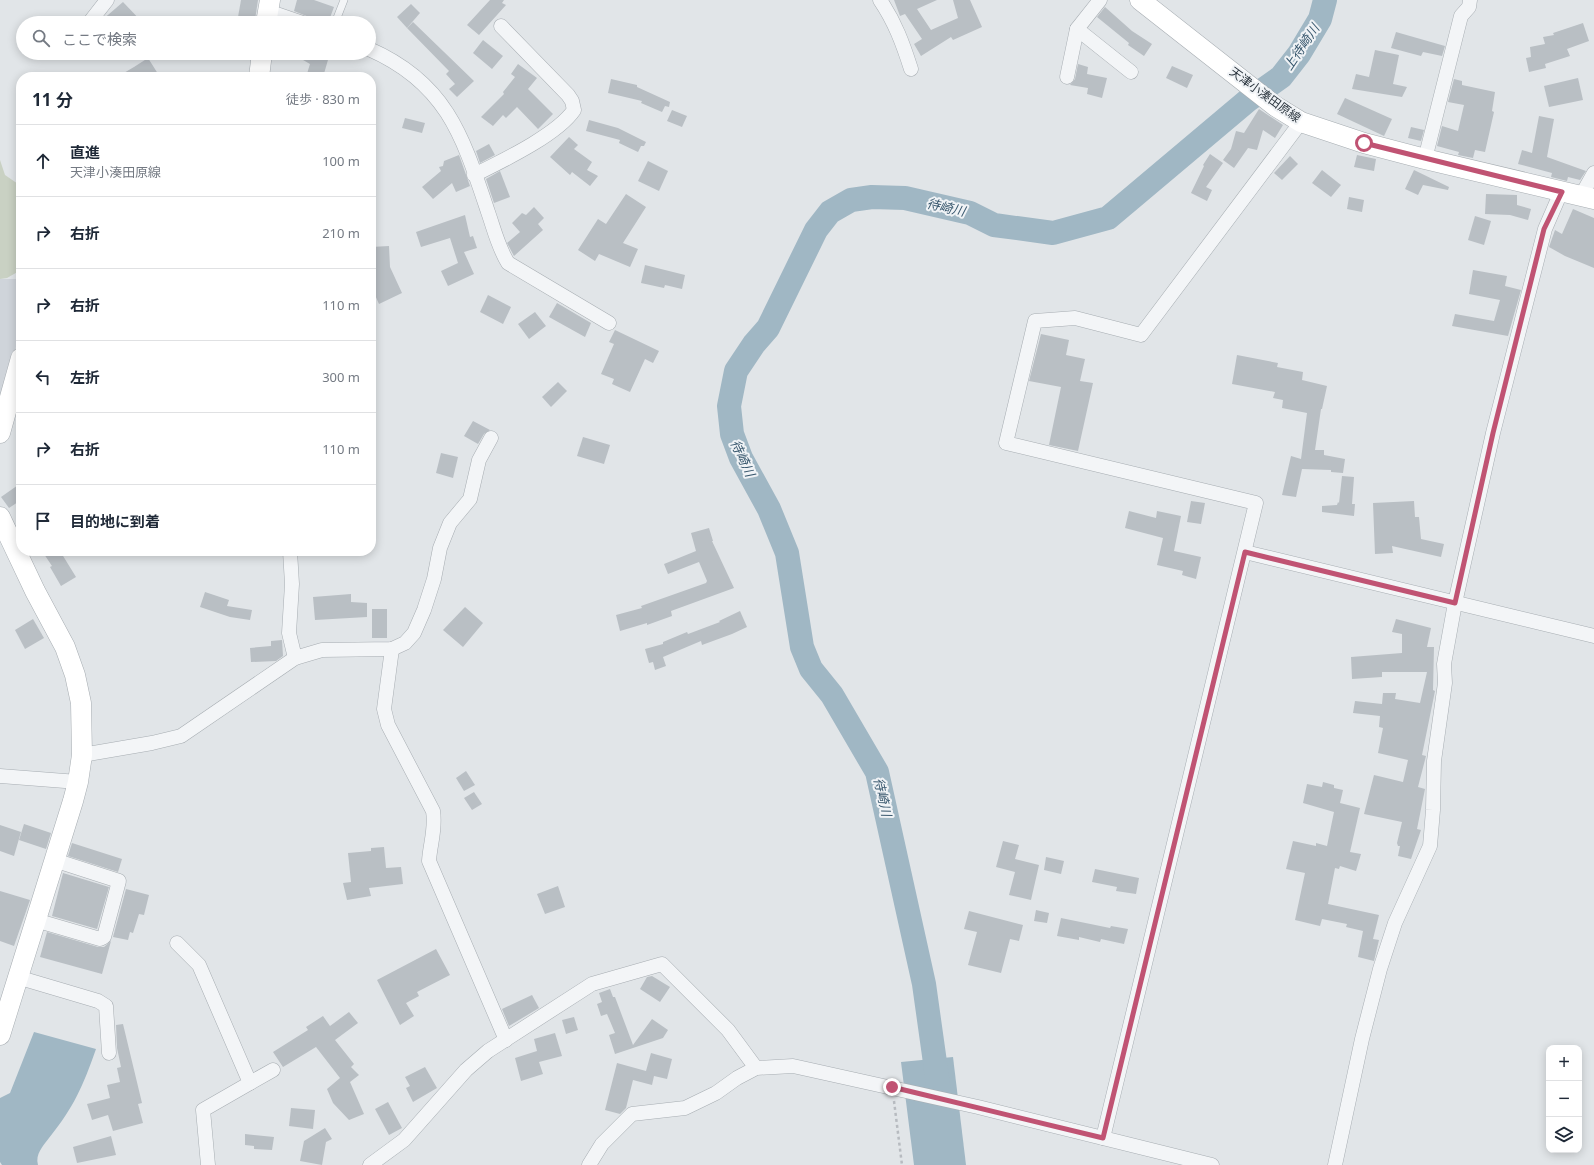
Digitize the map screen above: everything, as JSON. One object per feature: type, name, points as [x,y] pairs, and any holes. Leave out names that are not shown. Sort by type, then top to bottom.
[{"type":"street","points":[[94,16],[107,0]]},
{"type":"street","points":[[880,0],[890,14],[903,44],[911,70]]},
{"type":"street","points":[[1067,77],[1077,29],[1100,0]]},
{"type":"street","name":"天津小湊田原線","points":[[1140,0],[1275,106],[1301,122],[1357,140],[1425,159],[1588,198]]},
{"type":"street","points":[[1425,159],[1461,16],[1469,7],[1470,0]]},
{"type":"street","points":[[268,7],[288,16]]},
{"type":"street","points":[[474,175],[522,151],[568,120],[574,110],[568,95],[501,26]]},
{"type":"street","points":[[1077,29],[1131,72]]},
{"type":"street","points":[[376,53],[412,73],[438,100],[454,124],[501,252],[508,263],[609,322]]},
{"type":"street","points":[[260,72],[261,60]]},
{"type":"street","points":[[1103,1138],[1256,503],[1006,443],[1035,322],[1075,318],[1141,335],[1301,122]]},
{"type":"street","points":[[1588,198],[1594,173]]},
{"type":"street","points":[[1335,1165],[1362,1039],[1380,969],[1395,923],[1430,846],[1433,810],[1434,761],[1445,683],[1444,664],[1455,603],[1493,433],[1544,229],[1562,192]]},
{"type":"street","points":[[0,433],[16,376]]},
{"type":"street","points":[[82,755],[152,743],[181,736],[295,658],[322,650],[392,649],[405,643],[414,633],[424,610],[434,579],[440,548],[450,523],[470,499],[479,460],[491,438]]},
{"type":"street","points":[[2,528],[16,555]]},
{"type":"street","points":[[1245,552],[1594,636]]},
{"type":"street","points":[[0,1035],[78,782],[82,755],[81,703],[71,661],[17,556]]},
{"type":"street","points":[[290,556],[292,584],[289,633],[295,658]]},
{"type":"street","points":[[392,649],[384,709],[388,725],[433,811],[435,825],[429,861],[506,1040]]},
{"type":"street","points":[[0,776],[78,782]]},
{"type":"street","points":[[35,920],[100,939],[104,937],[119,881],[54,860]]},
{"type":"street","points":[[177,943],[199,964],[250,1083]]},
{"type":"street","points":[[370,1165],[404,1140],[466,1070],[488,1051],[592,984],[662,964],[728,1030],[756,1068]]},
{"type":"street","points":[[17,977],[98,1001],[106,1006],[109,1053]]},
{"type":"street","points":[[589,1165],[602,1144],[632,1114],[685,1108],[716,1093],[737,1078],[756,1068],[793,1066],[978,1107],[1212,1165]]},
{"type":"street","points":[[208,1165],[203,1110],[273,1070]]},
{"type":"lane","points":[[337,16],[344,0]]},
{"type":"path","points":[[892,1087],[902,1165]]},
{"type":"shaded area","points":[[0,160],[5,175],[16,183],[16,273],[7,278],[0,279]]},
{"type":"shaded area","points":[[0,279],[16,279],[16,347],[0,404]]},
{"type":"water","points":[[34,1032],[96,1049],[77,1096],[58,1127],[40,1150],[37,1161],[38,1165],[2,1165],[0,1162],[0,1098],[10,1093]]},
{"type":"water","points":[[953,1057],[966,1165],[914,1165],[901,1062]]},
{"type":"building","points":[[241,0],[258,0],[256,16],[238,16]]},
{"type":"building","points":[[297,0],[314,0],[334,7],[331,16],[306,16],[294,11]]},
{"type":"building","points":[[490,0],[504,0],[502,3],[506,5],[479,35],[467,25]]},
{"type":"building","points":[[894,0],[937,0],[917,9],[931,30],[958,18],[953,0],[970,0],[982,27],[953,40],[951,37],[921,56],[914,44],[922,39],[905,14],[900,16]]},
{"type":"building","points":[[123,2],[136,16],[107,16]]},
{"type":"building","points":[[411,4],[420,13],[407,28],[397,17]]},
{"type":"building","points":[[1105,7],[1132,31],[1152,44],[1144,56],[1128,45],[1129,43],[1097,17]]},
{"type":"building","points":[[413,22],[474,81],[457,97],[449,89],[455,84],[446,74],[449,71],[407,28]]},
{"type":"building","points":[[1583,23],[1589,41],[1567,49],[1570,56],[1545,64],[1546,68],[1529,72],[1526,58],[1531,57],[1530,47],[1545,44],[1543,37],[1554,35],[1553,33]]},
{"type":"building","points":[[1396,32],[1445,46],[1442,56],[1423,52],[1421,56],[1391,48]]},
{"type":"building","points":[[483,40],[503,56],[492,69],[473,53]]},
{"type":"building","points":[[1375,50],[1399,55],[1393,84],[1407,87],[1402,97],[1352,89],[1356,74],[1369,77]]},
{"type":"building","points":[[145,60],[149,60],[157,72],[126,72]]},
{"type":"building","points":[[303,60],[328,60],[324,72],[308,72],[310,64]]},
{"type":"building","points":[[518,64],[537,78],[528,89],[553,114],[538,129],[517,107],[506,118],[503,115],[493,126],[481,117],[504,94],[503,92],[515,77],[511,74]]},
{"type":"building","points":[[1078,64],[1088,67],[1087,74],[1107,78],[1102,98],[1087,94],[1088,88],[1070,85],[1075,79]]},
{"type":"building","points":[[1172,66],[1193,75],[1187,88],[1166,78]]},
{"type":"building","points":[[1578,78],[1583,100],[1549,107],[1544,86]]},
{"type":"building","points":[[611,79],[637,85],[637,87],[670,102],[669,107],[665,106],[662,112],[641,103],[642,101],[608,93]]},
{"type":"building","points":[[1454,79],[1462,81],[1462,85],[1495,92],[1492,111],[1494,112],[1485,152],[1475,150],[1473,158],[1458,155],[1459,152],[1437,146],[1442,126],[1458,131],[1464,105],[1448,102]]},
{"type":"building","points":[[1345,98],[1392,119],[1384,136],[1337,114]]},
{"type":"building","points":[[1259,109],[1283,125],[1275,138],[1263,130],[1257,150],[1248,148],[1234,168],[1223,160],[1231,149],[1236,131],[1244,133]]},
{"type":"building","points":[[672,110],[687,116],[682,127],[667,121]]},
{"type":"building","points":[[1539,116],[1554,119],[1547,157],[1586,171],[1580,180],[1568,177],[1567,181],[1551,177],[1552,173],[1518,164],[1522,150],[1532,153]]},
{"type":"building","points":[[405,118],[425,123],[422,133],[402,128]]},
{"type":"building","points":[[589,120],[618,128],[646,142],[644,146],[641,146],[638,152],[619,143],[620,140],[586,131]]},
{"type":"building","points":[[1411,127],[1424,130],[1421,141],[1408,138]]},
{"type":"building","points":[[569,137],[578,145],[574,149],[592,162],[587,170],[598,176],[590,186],[572,172],[570,175],[550,157]]},
{"type":"building","points":[[489,144],[495,155],[480,163],[476,151]]},
{"type":"building","points":[[1210,154],[1223,163],[1206,187],[1212,190],[1207,201],[1191,193],[1204,166],[1203,165]]},
{"type":"building","points":[[459,155],[470,186],[456,192],[452,183],[433,199],[422,187],[441,171],[439,167],[443,166],[444,161]]},
{"type":"building","points":[[1357,155],[1376,159],[1374,171],[1354,167]]},
{"type":"building","points":[[1290,156],[1298,164],[1282,180],[1274,173]]},
{"type":"building","points":[[648,161],[668,171],[659,191],[638,181]]},
{"type":"building","points":[[1322,170],[1341,185],[1331,197],[1312,183]]},
{"type":"building","points":[[1414,170],[1449,187],[1448,190],[1423,185],[1418,195],[1405,189]]},
{"type":"building","points":[[500,171],[510,197],[494,203],[486,179]]},
{"type":"building","points":[[626,194],[646,207],[623,243],[638,249],[630,267],[599,254],[595,261],[578,250],[598,219],[606,224]]},
{"type":"building","points":[[1486,194],[1517,195],[1517,205],[1531,209],[1528,220],[1510,215],[1485,214]]},
{"type":"building","points":[[1349,197],[1364,200],[1362,212],[1347,209]]},
{"type":"building","points":[[534,207],[544,218],[538,224],[543,230],[514,256],[507,243],[520,232],[512,223],[522,213],[526,215]]},
{"type":"building","points":[[1573,209],[1594,218],[1594,268],[1565,256],[1549,247],[1555,230],[1562,234]]},
{"type":"building","points":[[465,215],[470,237],[473,236],[477,248],[464,252],[474,274],[448,286],[441,271],[458,263],[450,238],[421,247],[416,232]]},
{"type":"building","points":[[1475,216],[1491,221],[1484,245],[1468,240]]},
{"type":"building","points":[[389,246],[390,267],[402,293],[379,304],[376,297],[376,247]]},
{"type":"building","points":[[645,265],[685,275],[682,289],[665,285],[664,288],[641,283]]},
{"type":"building","points":[[1473,270],[1507,276],[1505,286],[1521,290],[1508,336],[1452,326],[1455,314],[1494,321],[1500,300],[1469,294]]},
{"type":"building","points":[[488,295],[511,307],[503,324],[480,312]]},
{"type":"building","points":[[557,303],[591,323],[585,337],[549,317]]},
{"type":"building","points":[[535,312],[546,326],[529,339],[518,324]]},
{"type":"building","points":[[615,330],[659,351],[653,363],[645,359],[630,392],[612,384],[614,379],[601,374],[614,344],[609,342]]},
{"type":"building","points":[[1041,334],[1069,340],[1066,355],[1085,359],[1080,381],[1093,383],[1078,451],[1049,445],[1061,387],[1029,381]]},
{"type":"building","points":[[1237,355],[1278,363],[1277,367],[1303,372],[1302,380],[1327,386],[1321,409],[1315,450],[1324,450],[1324,455],[1345,459],[1343,473],[1331,472],[1331,470],[1302,469],[1296,497],[1282,495],[1291,456],[1301,459],[1307,413],[1282,408],[1283,400],[1273,398],[1275,392],[1232,384]]},
{"type":"building","points":[[558,382],[567,391],[551,407],[542,397]]},
{"type":"building","points":[[473,421],[490,430],[484,434],[478,444],[464,436]]},
{"type":"building","points":[[583,437],[610,445],[604,464],[577,456]]},
{"type":"building","points":[[441,453],[458,457],[453,478],[436,473]]},
{"type":"building","points":[[1342,476],[1354,477],[1352,504],[1355,504],[1354,516],[1322,512],[1322,506],[1337,505],[1338,502],[1339,503]]},
{"type":"building","points":[[16,486],[16,503],[9,508],[1,497]]},
{"type":"building","points":[[1191,501],[1205,503],[1201,524],[1187,522]]},
{"type":"building","points":[[1414,501],[1415,517],[1419,517],[1421,539],[1444,544],[1441,557],[1392,546],[1393,553],[1375,554],[1373,503]]},
{"type":"building","points":[[1129,511],[1156,518],[1157,511],[1181,516],[1174,551],[1201,557],[1196,579],[1182,575],[1183,571],[1157,565],[1163,538],[1125,528]]},
{"type":"building","points":[[709,528],[712,541],[734,588],[671,611],[672,616],[647,625],[647,623],[620,631],[616,615],[642,608],[641,606],[706,583],[707,581],[699,562],[668,574],[664,564],[696,551],[691,533]]},
{"type":"building","points":[[45,556],[63,556],[76,577],[61,586],[50,567],[52,566]]},
{"type":"building","points":[[205,592],[229,600],[227,606],[252,610],[250,620],[230,617],[200,607]]},
{"type":"building","points":[[351,594],[351,602],[367,603],[367,617],[315,620],[313,597]]},
{"type":"building","points":[[465,607],[483,623],[463,647],[443,630]]},
{"type":"building","points":[[372,609],[387,609],[387,638],[372,638]]},
{"type":"building","points":[[740,611],[747,627],[702,645],[701,641],[663,657],[666,666],[655,670],[653,662],[649,663],[645,649],[663,644],[663,642],[687,632],[688,634],[720,622],[719,621]]},
{"type":"building","points":[[33,619],[44,638],[25,649],[15,630]]},
{"type":"building","points":[[1396,619],[1431,628],[1427,647],[1434,647],[1433,690],[1435,691],[1422,755],[1426,756],[1418,787],[1425,789],[1417,829],[1421,830],[1411,859],[1398,856],[1400,846],[1398,846],[1397,843],[1402,822],[1364,814],[1374,775],[1403,782],[1408,760],[1378,753],[1383,728],[1379,727],[1380,716],[1353,713],[1355,701],[1382,704],[1383,693],[1396,693],[1395,699],[1420,703],[1427,672],[1382,672],[1382,677],[1352,679],[1351,657],[1402,653],[1402,634],[1392,632]]},
{"type":"building","points":[[282,640],[283,656],[276,661],[251,662],[250,648],[271,646],[271,641]]},
{"type":"building","points":[[466,771],[475,785],[464,791],[456,778]]},
{"type":"building","points":[[1323,782],[1334,785],[1334,788],[1343,790],[1340,803],[1360,808],[1350,852],[1361,854],[1356,871],[1340,866],[1339,869],[1335,868],[1328,904],[1379,915],[1373,939],[1379,940],[1374,961],[1358,957],[1363,931],[1346,927],[1347,924],[1322,919],[1320,926],[1295,920],[1305,873],[1286,869],[1293,841],[1316,846],[1316,843],[1327,846],[1334,812],[1303,803],[1307,784],[1322,787]]},
{"type":"building","points":[[474,792],[482,804],[472,810],[464,798]]},
{"type":"building","points":[[24,824],[51,833],[46,849],[19,840]]},
{"type":"building","points":[[0,825],[21,832],[14,856],[0,851]]},
{"type":"building","points":[[1003,841],[1019,845],[1015,859],[1039,865],[1031,900],[1009,895],[1015,872],[996,867]]},
{"type":"building","points":[[72,843],[122,859],[118,872],[68,856]]},
{"type":"building","points":[[384,847],[386,868],[401,867],[403,884],[369,888],[371,896],[347,900],[343,883],[351,882],[348,853],[371,851],[371,848]]},
{"type":"building","points":[[1046,857],[1064,861],[1061,874],[1044,870]]},
{"type":"building","points":[[1095,869],[1139,878],[1136,894],[1116,891],[1117,887],[1092,882]]},
{"type":"building","points":[[63,873],[109,887],[97,929],[52,916]]},
{"type":"building","points":[[558,886],[565,907],[545,914],[537,894]]},
{"type":"building","points":[[126,889],[149,895],[144,915],[139,914],[133,933],[130,932],[128,940],[113,937]]},
{"type":"building","points":[[0,891],[30,900],[14,946],[0,941]]},
{"type":"building","points":[[1036,910],[1049,913],[1047,923],[1034,921]]},
{"type":"building","points":[[969,911],[1023,925],[1019,941],[1010,939],[1001,973],[968,965],[977,932],[964,929]]},
{"type":"building","points":[[1061,918],[1110,928],[1111,926],[1128,929],[1124,944],[1101,939],[1100,942],[1079,937],[1079,940],[1057,936]]},
{"type":"building","points":[[47,932],[98,947],[104,947],[111,941],[102,974],[40,957]]},
{"type":"building","points":[[436,949],[450,975],[417,992],[419,996],[406,1003],[414,1016],[400,1025],[377,980]]},
{"type":"building","points":[[652,976],[670,987],[660,1002],[640,989],[647,977]]},
{"type":"building","points":[[610,989],[613,997],[615,997],[633,1045],[652,1019],[668,1030],[663,1038],[615,1054],[609,1035],[615,1033],[607,1014],[601,1016],[597,1004],[602,1002],[599,993]]},
{"type":"building","points":[[532,995],[539,1008],[509,1026],[502,1009]]},
{"type":"building","points":[[349,1012],[358,1023],[335,1040],[354,1064],[351,1067],[359,1075],[350,1082],[364,1114],[349,1120],[333,1103],[327,1089],[340,1078],[316,1047],[283,1067],[273,1052],[308,1030],[306,1027],[323,1016],[330,1026]]},
{"type":"building","points":[[574,1017],[578,1030],[566,1034],[562,1020]]},
{"type":"building","points":[[123,1024],[142,1103],[138,1104],[143,1123],[113,1131],[108,1115],[92,1120],[87,1104],[110,1098],[107,1085],[120,1082],[117,1068],[121,1067],[117,1048],[116,1025]]},
{"type":"building","points":[[555,1033],[562,1056],[539,1062],[543,1074],[521,1081],[515,1058],[537,1051],[534,1039]]},
{"type":"building","points":[[651,1053],[672,1059],[667,1079],[654,1076],[652,1085],[633,1080],[626,1108],[620,1114],[605,1110],[617,1063],[646,1071]]},
{"type":"building","points":[[425,1067],[437,1088],[413,1102],[406,1088],[410,1086],[405,1077]]},
{"type":"building","points":[[388,1102],[402,1128],[389,1135],[375,1109]]},
{"type":"building","points":[[291,1108],[315,1110],[313,1129],[289,1126]]},
{"type":"building","points":[[325,1128],[332,1139],[326,1142],[322,1165],[300,1161],[304,1141]]},
{"type":"building","points":[[245,1134],[274,1137],[272,1150],[254,1149],[254,1146],[245,1145]]},
{"type":"building","points":[[111,1136],[116,1155],[77,1163],[73,1147]]},
{"type":"waterway","name":"待崎川","points":[[939,1091],[924,984],[877,772],[832,695],[811,669],[802,647],[787,553],[769,509],[741,458],[732,434],[729,406],[736,371],[754,344],[768,328],[816,230],[830,212],[851,200],[872,197],[905,198],[970,213],[994,225],[1053,233],[1108,218],[1247,101],[1281,77],[1299,54],[1320,19],[1325,0]]},
{"type":"route","points":[[892,1087],[1103,1138],[1245,552],[1455,603],[1493,433],[1522,322],[1544,229],[1562,192],[1364,143]]},
{"type":"water label","name":"上待崎川","points":[[1301,47]]}]
